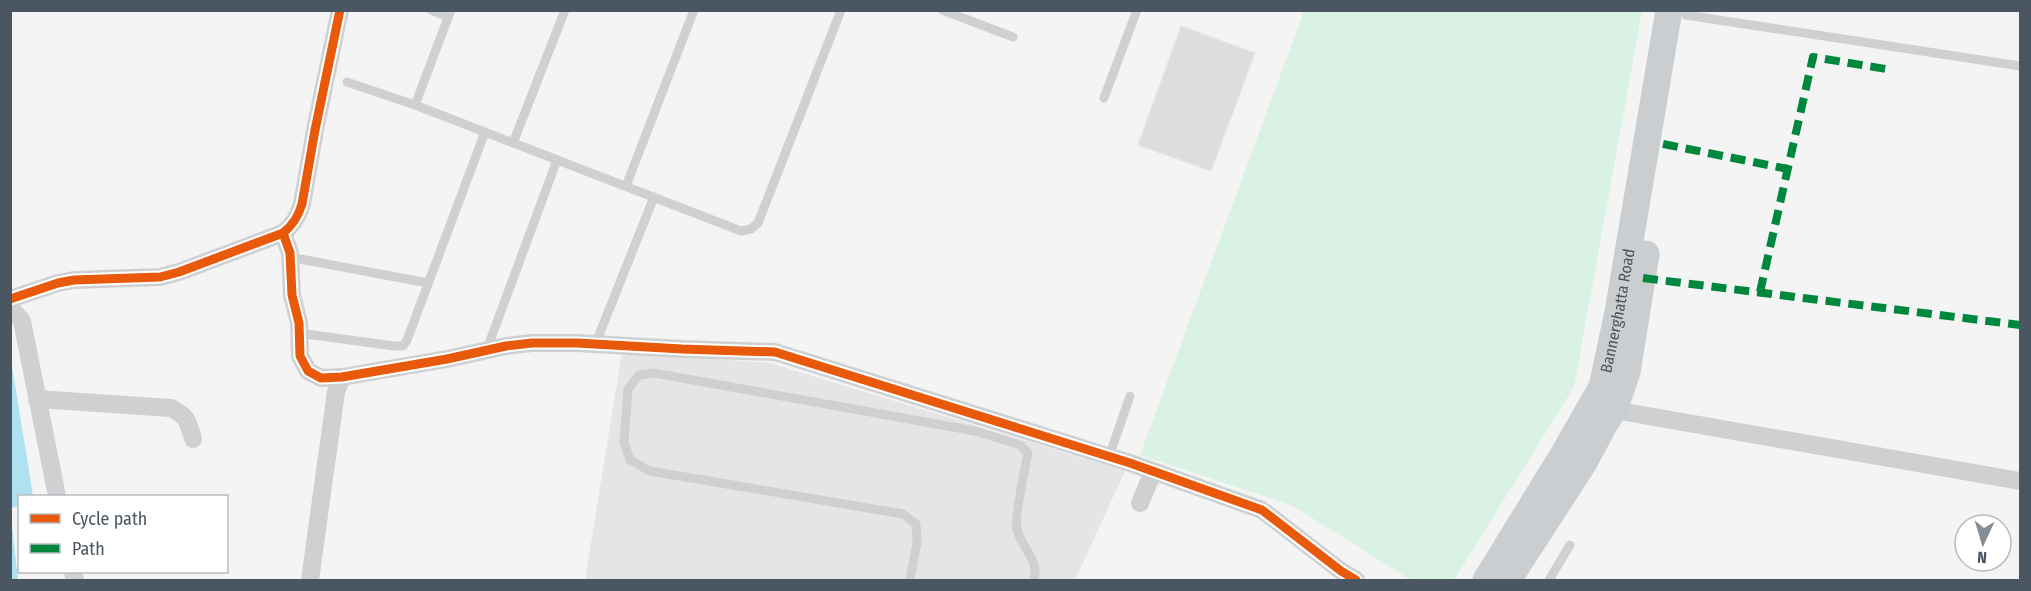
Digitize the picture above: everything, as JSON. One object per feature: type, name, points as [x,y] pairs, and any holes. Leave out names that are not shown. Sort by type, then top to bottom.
[{"type":"main road","name":"Bannerghatta Road","points":[[1508,580],[1583,464],[1614,410],[1627,372],[1634,338],[1681,12]]},
{"type":"main road","name":"Bannerghatta Road","points":[[1486,580],[1602,387],[1681,12]]},
{"type":"street","points":[[10,299],[74,280],[160,277],[283,233],[298,216],[302,204],[340,10]]},
{"type":"street","points":[[283,233],[290,253],[292,295],[299,323],[302,362],[312,375],[330,379],[532,343],[775,352],[1109,457],[1262,510],[1344,577]]},
{"type":"street","points":[[10,307],[22,321],[57,495]]},
{"type":"street","points":[[310,580],[336,392],[342,377]]},
{"type":"street","points":[[37,399],[171,408],[183,414],[188,421],[193,439]]},
{"type":"street","points":[[1614,410],[2020,481]]},
{"type":"street","points":[[1140,502],[1153,472]]},
{"type":"lane","points":[[414,105],[450,14],[431,10]]},
{"type":"lane","points":[[513,143],[565,10]]},
{"type":"lane","points":[[626,186],[694,10]]},
{"type":"lane","points":[[347,82],[414,105],[741,231],[752,229],[758,223],[841,10]]},
{"type":"lane","points":[[942,10],[1013,37]]},
{"type":"lane","points":[[1104,98],[1137,10]]},
{"type":"lane","points":[[1681,12],[2020,66]]},
{"type":"lane","points":[[306,334],[403,346],[485,132]]},
{"type":"lane","points":[[490,341],[557,160]]},
{"type":"lane","points":[[599,335],[654,197]]},
{"type":"lane","points":[[300,259],[428,283]]},
{"type":"lane","points":[[910,580],[917,542],[916,524],[903,514],[650,471],[630,460],[624,442],[628,389],[639,375],[654,373],[975,431],[1020,445],[1028,453],[1016,526],[1022,545],[1033,558],[1036,574],[1034,580]]},
{"type":"lane","points":[[1109,457],[1130,396]]},
{"type":"lane","points":[[1549,580],[1570,545]]},
{"type":"shaded area","points":[[622,352],[770,363],[1125,471],[1075,580],[585,580]]},
{"type":"green space","points":[[1304,11],[1642,11],[1574,387],[1454,580],[1411,580],[1293,506],[1140,455]]},
{"type":"water","points":[[10,353],[33,495],[18,495],[18,506],[11,508]]},
{"type":"water","points":[[11,516],[18,580],[11,580]]},
{"type":"building","points":[[1181,26],[1255,53],[1211,171],[1138,145]]},
{"type":"marked path","points":[[1760,292],[1813,57],[1886,69]]},
{"type":"marked path","points":[[1663,144],[1788,169]]},
{"type":"marked path","points":[[1643,278],[2020,325]]},
{"type":"cycle path","points":[[10,299],[74,280],[160,277],[179,272],[287,230],[295,220],[302,204],[340,10]]},
{"type":"cycle path","points":[[283,233],[290,253],[292,295],[299,323],[300,356],[308,371],[321,378],[342,377],[532,343],[775,352],[1130,463],[1262,510],[1356,580]]}]
